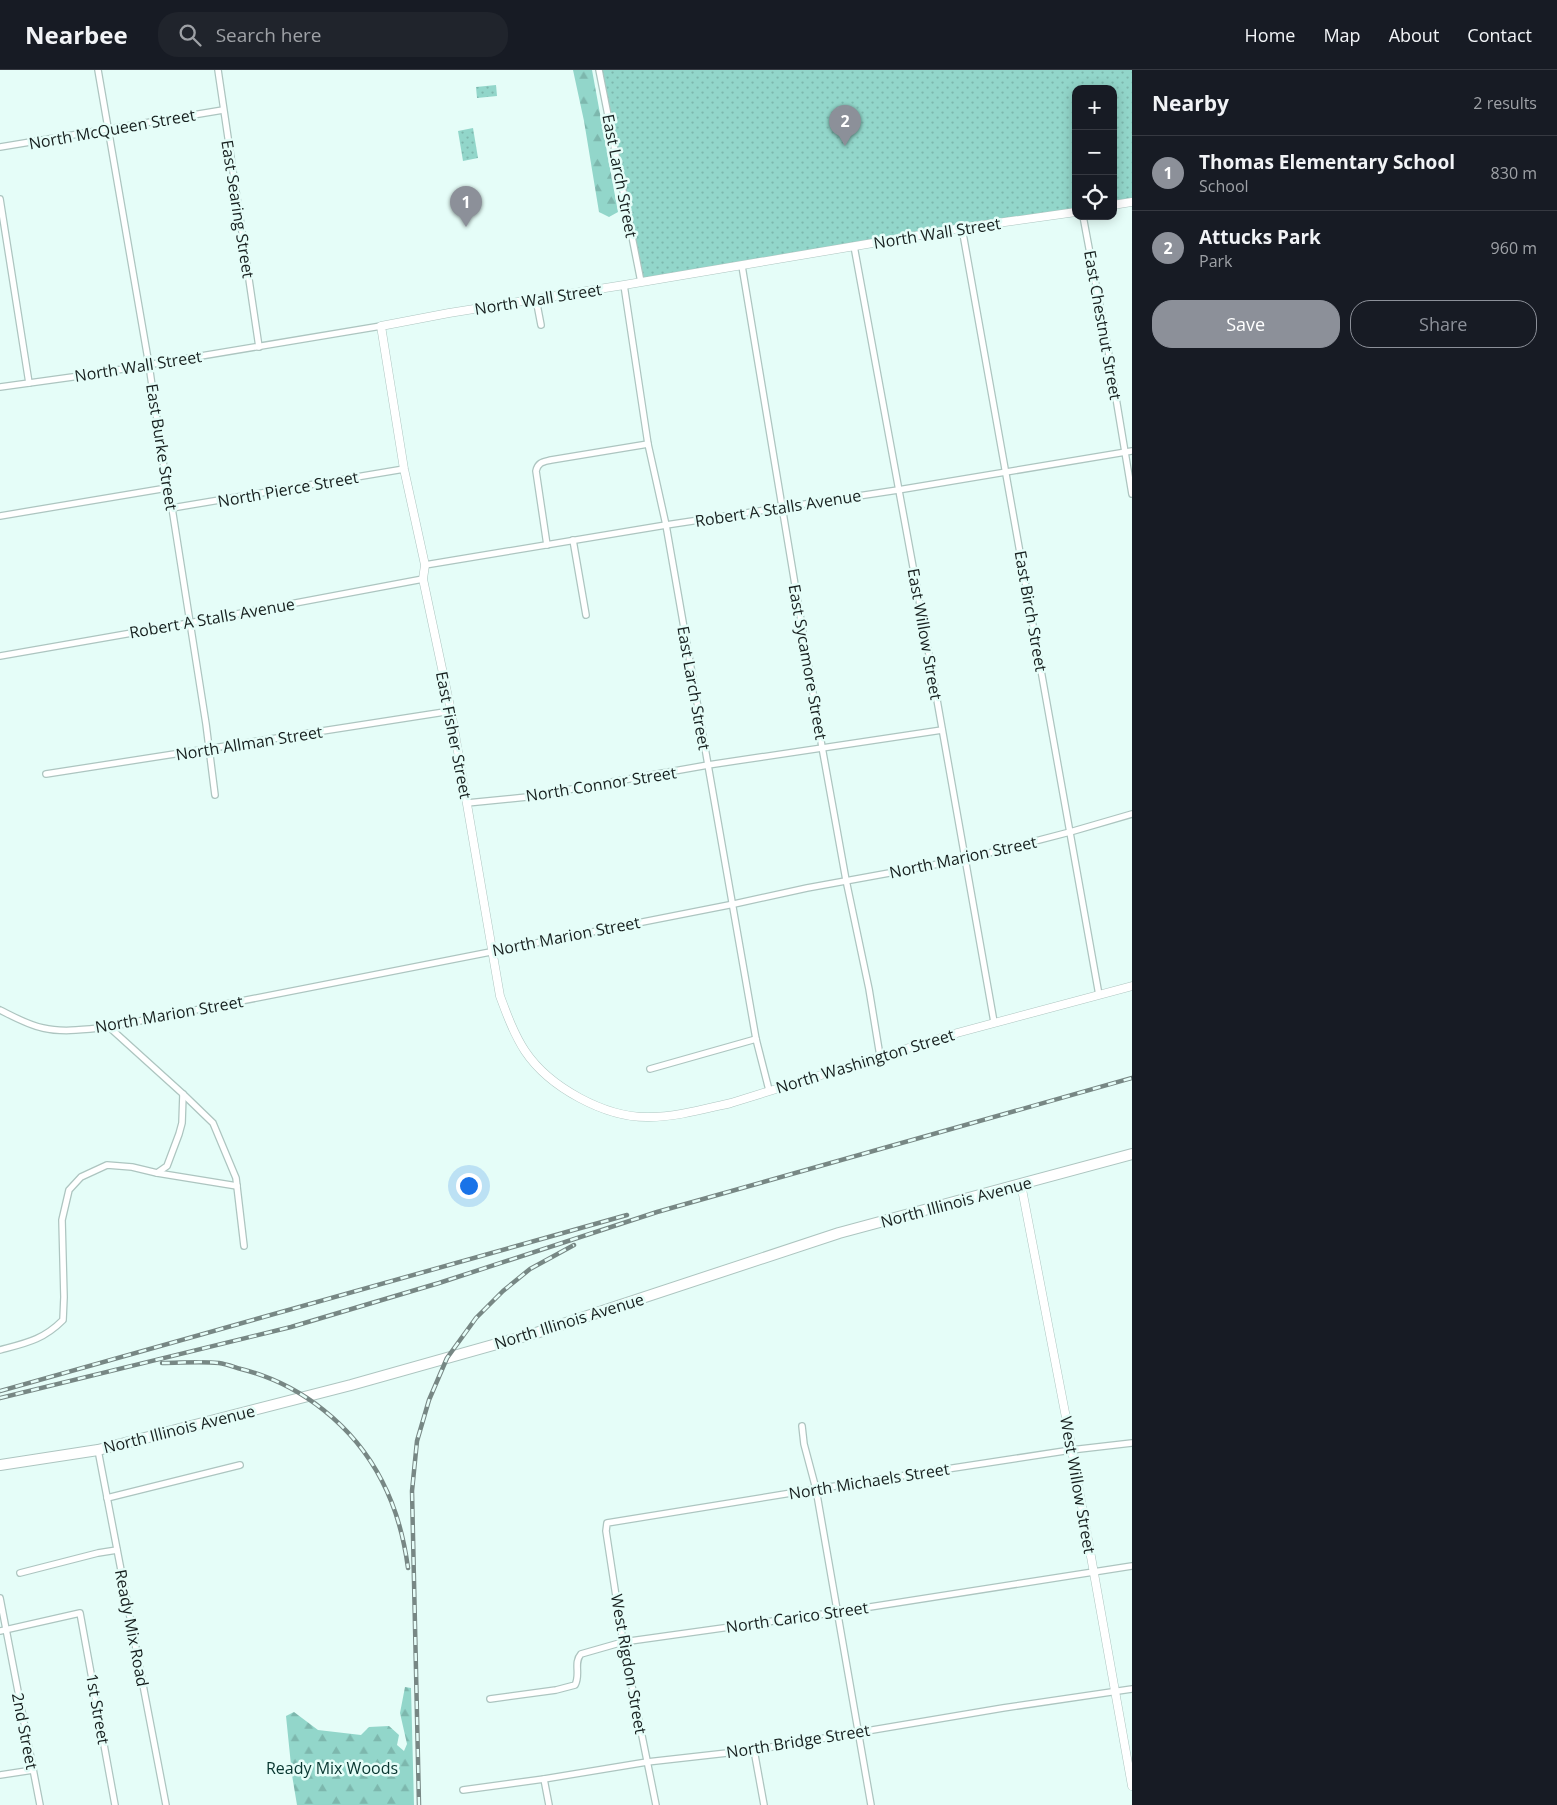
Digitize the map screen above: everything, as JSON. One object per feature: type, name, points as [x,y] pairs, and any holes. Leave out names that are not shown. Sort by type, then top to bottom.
[{"type":"main road","name":"North Illinois Avenue","points":[[0,1465],[98,1450],[351,1385],[536,1333],[839,1233],[1132,1154]]},
{"type":"street","name":"East Burke Street","points":[[98,70],[149,365],[215,794]]},
{"type":"street","name":"East Searing Street","points":[[218,70],[259,347]]},
{"type":"street","name":"East Larch Street","points":[[599,70],[641,282]]},
{"type":"street","name":"North McQueen Street","points":[[0,147],[223,110]]},
{"type":"street","points":[[0,199],[29,383]]},
{"type":"street","points":[[1117,204],[1132,202]]},
{"type":"street","name":"North Wall Street","points":[[0,387],[259,347],[536,298],[742,266],[962,228],[1072,213]]},
{"type":"street","name":"East Chestnut Street","points":[[1084,220],[1132,494]]},
{"type":"street","name":"East Birch Street","points":[[962,228],[1099,995]]},
{"type":"street","name":"East Willow Street","points":[[854,246],[994,1022]]},
{"type":"street","name":"East Sycamore Street","points":[[742,266],[822,747],[846,880],[869,989],[880,1056]]},
{"type":"street","name":"East Larch Street","points":[[624,285],[648,444],[666,525],[734,904],[756,1039],[769,1090]]},
{"type":"street","points":[[536,298],[541,324]]},
{"type":"street","name":"East Fisher Street","points":[[381,326],[404,469],[425,564],[423,579],[451,711],[492,950],[503,1003],[510,1025],[526,1052],[542,1071],[565,1090],[597,1105]]},
{"type":"street","points":[[547,544],[536,471],[540,463],[648,444]]},
{"type":"street","name":"Robert A Stalls Avenue","points":[[425,564],[898,490],[1132,451]]},
{"type":"street","name":"North Pierce Street","points":[[172,508],[404,469]]},
{"type":"street","points":[[0,516],[167,488]]},
{"type":"street","points":[[573,540],[586,615]]},
{"type":"street","name":"Robert A Stalls Avenue","points":[[0,656],[189,624],[423,579]]},
{"type":"street","name":"North Allman Street","points":[[46,774],[451,711]]},
{"type":"street","name":"North Connor Street","points":[[467,804],[538,795],[822,747],[942,730]]},
{"type":"street","name":"North Marion Street","points":[[0,1010],[26,1023],[44,1029],[70,1030],[109,1027],[492,950],[734,904],[846,880],[966,859],[1132,814]]},
{"type":"street","name":"North Washington Street","points":[[597,1105],[616,1112],[649,1117],[694,1112],[731,1103],[994,1022],[1132,986]]},
{"type":"street","points":[[109,1027],[213,1123],[236,1178],[244,1246]]},
{"type":"street","points":[[650,1069],[756,1039]]},
{"type":"street","points":[[157,1172],[166,1166],[179,1134],[182,1123],[183,1094]]},
{"type":"street","points":[[0,1350],[33,1341],[52,1332],[63,1320],[62,1220],[69,1190],[81,1177],[107,1166],[132,1168],[237,1186]]},
{"type":"street","name":"West Willow Street","points":[[1021,1184],[1132,1786]]},
{"type":"street","points":[[802,1426],[804,1444],[816,1489],[871,1805]]},
{"type":"street","name":"North Michaels Street","points":[[607,1524],[816,1489],[1071,1450],[1132,1443]]},
{"type":"street","name":"Ready Mix Road","points":[[98,1450],[166,1805]]},
{"type":"street","points":[[107,1498],[240,1465]]},
{"type":"street","name":"West Rigdon Street","points":[[607,1524],[606,1531],[624,1642],[656,1805]]},
{"type":"street","points":[[20,1573],[117,1550]]},
{"type":"street","name":"North Carico Street","points":[[490,1699],[556,1690],[575,1685],[578,1679],[576,1664],[582,1654],[624,1642],[838,1612],[1132,1566]]},
{"type":"street","name":"2nd Street","points":[[0,1598],[2,1630],[40,1805]]},
{"type":"street","name":"1st Street","points":[[2,1630],[80,1613],[116,1805]]},
{"type":"street","name":"North Bridge Street","points":[[463,1790],[647,1762],[754,1750],[1003,1708],[1132,1689]]},
{"type":"street","points":[[754,1750],[764,1805]]},
{"type":"street","points":[[0,1775],[32,1770]]},
{"type":"street","points":[[544,1779],[549,1805]]},
{"type":"green space","points":[[573,70],[592,70],[618,212],[609,217],[599,212],[584,121]]},
{"type":"green space","points":[[599,70],[1132,70],[1132,203],[1117,205],[1117,85],[1072,85],[1072,213],[641,282]]},
{"type":"green space","points":[[496,85],[497,96],[477,98],[476,87]]},
{"type":"green space","points":[[473,128],[478,158],[463,161],[458,131]]},
{"type":"green space","name":"Ready Mix Woods","points":[[405,1687],[411,1688],[414,1805],[297,1805],[286,1716],[294,1712],[318,1730],[361,1735],[369,1727],[389,1726],[399,1735],[397,1745],[404,1751],[407,1744],[400,1713]]},
{"type":"railway","points":[[0,1398],[291,1327],[439,1283],[657,1212],[1132,1078]]},
{"type":"railway","points":[[0,1391],[627,1215]]},
{"type":"railway","points":[[419,1805],[412,1491],[417,1441],[429,1400],[447,1358],[476,1318],[503,1291],[530,1269],[574,1245]]},
{"type":"railway","points":[[162,1363],[222,1363],[284,1385],[324,1410],[357,1442],[382,1481],[399,1523],[408,1568]]},
{"type":"place","name":"Attucks Park","points":[[845,146]]},
{"type":"place","name":"Thomas Elementary School","points":[[466,227]]}]
